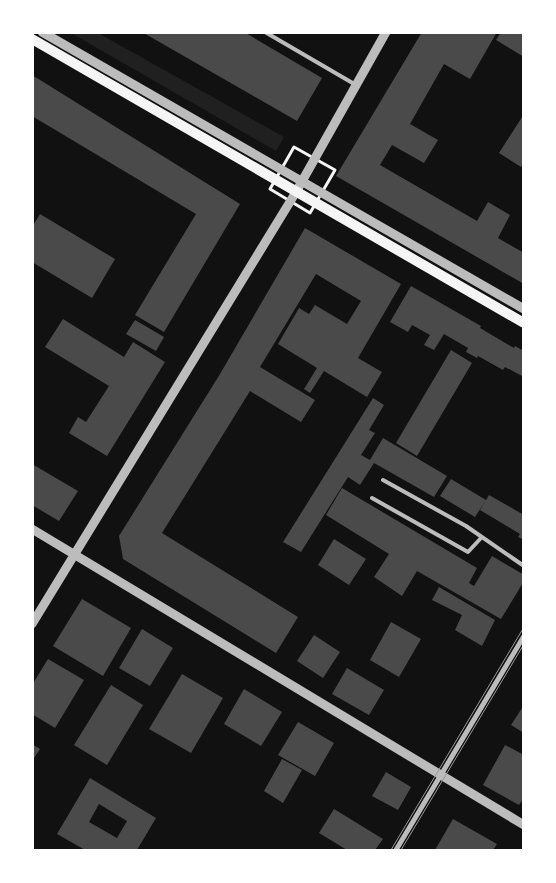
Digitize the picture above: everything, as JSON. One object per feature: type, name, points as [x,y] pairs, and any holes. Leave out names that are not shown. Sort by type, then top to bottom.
[{"type":"main road","points":[[32,39],[524,322]]},
{"type":"street","points":[[42,32],[524,309]]},
{"type":"street","points":[[32,624],[296,192],[386,32]]},
{"type":"street","points":[[32,529],[524,825]]},
{"type":"street","points":[[396,850],[524,636]]},
{"type":"lane","points":[[265,32],[356,85]]},
{"type":"lane","points":[[383,480],[466,526],[524,566]]},
{"type":"lane","points":[[372,498],[468,552],[481,538]]},
{"type":"shaded area","points":[[71,33],[98,33],[284,137],[276,151]]},
{"type":"building","points":[[142,32],[244,32],[322,78],[297,121]]},
{"type":"building","points":[[422,32],[497,32],[470,79],[444,64],[410,124],[438,140],[424,163],[392,145],[380,165],[477,221],[488,202],[510,215],[498,238],[524,253],[524,284],[336,176]]},
{"type":"building","points":[[501,32],[524,32],[524,57],[496,40]]},
{"type":"building","points":[[32,75],[240,204],[164,332],[135,315],[196,214],[32,116]]},
{"type":"building","points":[[524,114],[524,163],[521,167],[499,153]]},
{"type":"building","points":[[40,214],[115,259],[92,298],[32,262],[32,227]]},
{"type":"building","points":[[305,228],[401,284],[358,358],[382,372],[367,397],[324,371],[310,393],[304,389],[317,368],[278,344],[299,308],[309,314],[315,305],[347,324],[361,301],[316,274],[260,367],[315,400],[301,422],[250,391],[162,533],[298,617],[276,653],[123,559],[119,536],[220,374]]},
{"type":"building","points":[[411,286],[481,326],[480,328],[514,348],[515,346],[524,351],[524,377],[505,367],[503,370],[478,356],[477,358],[466,352],[468,348],[444,334],[434,350],[424,345],[430,335],[412,325],[408,332],[390,322]]},
{"type":"building","points":[[63,319],[124,357],[133,342],[165,362],[107,456],[69,433],[78,417],[86,422],[109,386],[45,347]]},
{"type":"building","points":[[135,320],[164,337],[156,351],[126,334]]},
{"type":"building","points":[[451,350],[472,363],[417,456],[396,443]]},
{"type":"building","points":[[373,398],[384,405],[369,430],[375,433],[361,455],[370,460],[383,438],[447,476],[434,497],[374,463],[360,485],[348,477],[301,552],[283,542]]},
{"type":"building","points":[[32,464],[78,491],[59,521],[32,505]]},
{"type":"building","points":[[451,479],[486,500],[475,517],[440,496]]},
{"type":"building","points":[[342,488],[477,568],[469,583],[474,586],[492,556],[524,575],[524,581],[501,619],[417,571],[402,596],[374,577],[389,554],[326,515]]},
{"type":"building","points":[[489,495],[524,515],[524,540],[518,537],[520,534],[480,510]]},
{"type":"building","points":[[334,539],[366,559],[349,585],[318,565]]},
{"type":"building","points":[[439,587],[495,620],[482,646],[455,630],[462,615],[432,600]]},
{"type":"building","points":[[82,599],[131,628],[103,676],[53,646]]},
{"type":"building","points":[[391,622],[421,639],[399,677],[370,660]]},
{"type":"building","points":[[142,629],[173,648],[150,686],[119,668]]},
{"type":"building","points":[[314,635],[340,652],[323,678],[297,661]]},
{"type":"building","points":[[48,659],[84,680],[55,728],[32,714],[32,685]]},
{"type":"building","points":[[347,668],[384,690],[369,715],[332,694]]},
{"type":"building","points":[[182,674],[223,698],[191,753],[149,729]]},
{"type":"building","points":[[111,685],[143,705],[107,765],[74,745]]},
{"type":"building","points":[[244,689],[282,712],[261,746],[224,724]]},
{"type":"building","points":[[524,705],[524,733],[511,725]]},
{"type":"building","points":[[298,722],[334,743],[315,776],[278,755]]},
{"type":"building","points":[[32,744],[40,749],[32,761]]},
{"type":"building","points":[[505,745],[524,755],[524,798],[519,805],[483,785]]},
{"type":"building","points":[[282,759],[302,770],[283,803],[264,791]]},
{"type":"building","points":[[386,772],[411,787],[398,810],[372,796]]},
{"type":"building","points":[[90,778],[156,818],[137,850],[85,850],[57,834]],"holes":[[[99,804],[127,821],[117,838],[89,822]]]},
{"type":"building","points":[[334,809],[383,839],[375,850],[347,850],[319,833]]},
{"type":"building","points":[[453,819],[497,844],[493,850],[435,850]]},
{"type":"tram line","points":[[391,850],[524,627]]},
{"type":"tram line","points":[[401,850],[524,644]]}]
